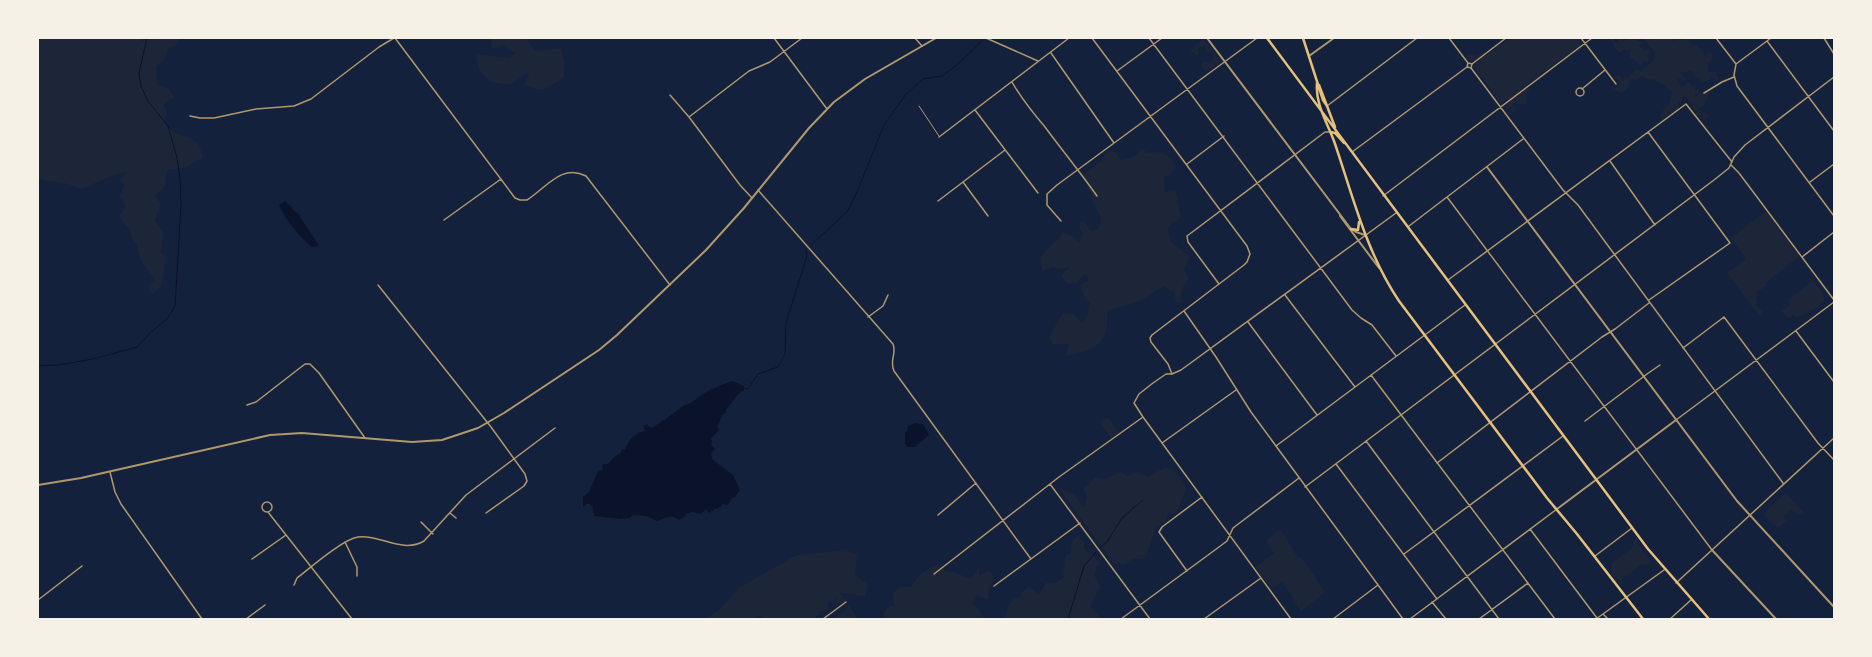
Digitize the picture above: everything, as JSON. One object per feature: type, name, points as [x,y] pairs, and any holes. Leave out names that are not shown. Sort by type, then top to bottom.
[{"type":"main road","points":[[1267,38],[1323,115],[1331,132],[1365,235],[1379,268],[1392,290],[1523,466],[1643,619]]},
{"type":"main road","points":[[1303,38],[1323,101],[1327,106],[1337,132]]},
{"type":"main road","points":[[1317,83],[1317,91],[1323,115],[1328,119],[1383,196],[1664,570],[1709,619]]},
{"type":"main road","points":[[1331,132],[1336,134],[1352,152]]},
{"type":"main road","points":[[1351,229],[1356,231],[1359,229],[1358,214]]},
{"type":"street","points":[[190,116],[214,118],[256,109],[299,104],[311,99],[379,46],[395,38],[514,198],[522,201],[530,198],[564,173],[576,172],[586,176],[670,286]]},
{"type":"street","points":[[774,38],[827,109]]},
{"type":"street","points":[[689,117],[749,71],[770,62],[802,38]]},
{"type":"street","points":[[915,38],[922,46]]},
{"type":"street","points":[[38,485],[110,472],[270,435],[302,433],[412,442],[431,441],[461,435],[488,423],[599,350],[670,286],[711,245],[827,109],[865,79],[936,38]]},
{"type":"street","points":[[986,38],[1038,61]]},
{"type":"street","points":[[939,137],[1069,38]]},
{"type":"street","points":[[1092,38],[1247,246],[1250,257],[1244,265],[1150,338],[1172,374]]},
{"type":"street","points":[[1149,38],[1187,90],[1224,136],[1352,310],[1375,328],[1396,356]]},
{"type":"street","points":[[1117,72],[1162,38]]},
{"type":"street","points":[[1207,38],[1351,229],[1365,235]]},
{"type":"street","points":[[1061,221],[1046,205],[1046,196],[1051,190],[1077,168],[1151,117],[1256,38]]},
{"type":"street","points":[[1309,56],[1334,38]]},
{"type":"street","points":[[1327,106],[1417,38]]},
{"type":"street","points":[[1449,38],[1468,63],[1472,64]]},
{"type":"street","points":[[1471,68],[1472,64],[1506,38]]},
{"type":"street","points":[[1581,38],[1616,84]]},
{"type":"street","points":[[1383,196],[1592,38]]},
{"type":"street","points":[[1716,38],[1736,64]]},
{"type":"street","points":[[1771,38],[1736,64],[1734,77],[1737,86],[1834,216]]},
{"type":"street","points":[[1824,38],[1834,54]]},
{"type":"street","points":[[1767,41],[1834,131]]},
{"type":"street","points":[[1050,52],[1114,143]]},
{"type":"street","points":[[1352,152],[1467,67],[1468,63]]},
{"type":"street","points":[[1467,67],[1471,68],[1565,193],[1578,206],[1783,483]]},
{"type":"street","points":[[1582,89],[1584,94],[1579,96],[1576,91],[1582,89],[1605,70]]},
{"type":"street","points":[[1704,93],[1722,82],[1734,77]]},
{"type":"street","points":[[1305,487],[1694,195],[1731,165],[1738,152],[1834,77]]},
{"type":"street","points":[[1012,82],[1057,145],[1077,168],[1097,196]]},
{"type":"street","points":[[670,95],[689,117],[740,185],[752,198]]},
{"type":"street","points":[[1447,281],[1527,220],[1610,161],[1686,104],[1732,162]]},
{"type":"street","points":[[975,110],[1038,193]]},
{"type":"street","points":[[1219,284],[1188,242],[1187,236],[1325,132],[1331,132]]},
{"type":"street","points":[[1648,132],[1730,243],[1648,300]]},
{"type":"street","points":[[1186,164],[1224,136]]},
{"type":"street","points":[[1407,227],[1524,139]]},
{"type":"street","points":[[938,201],[1005,150]]},
{"type":"street","points":[[1610,161],[1655,225]]},
{"type":"street","points":[[1810,182],[1834,164]]},
{"type":"street","points":[[1410,619],[1834,301],[1739,173],[1731,165]]},
{"type":"street","points":[[1487,167],[1749,515],[1834,607]]},
{"type":"street","points":[[444,220],[501,179]]},
{"type":"street","points":[[963,182],[988,216]]},
{"type":"street","points":[[758,190],[893,344],[895,350],[891,363],[895,373],[1004,520],[1031,559]]},
{"type":"street","points":[[1447,197],[1712,550],[1776,619]]},
{"type":"street","points":[[1335,208],[1379,268]]},
{"type":"street","points":[[1287,619],[1290,618],[1143,417],[1134,403],[1135,399],[1138,394],[1166,374],[1172,374],[1181,370],[1211,349],[1357,240],[1396,213]]},
{"type":"street","points":[[1802,257],[1834,232]]},
{"type":"street","points":[[378,286],[488,423],[525,474],[527,481],[524,486],[486,514]]},
{"type":"street","points":[[1284,294],[1355,387]]},
{"type":"street","points":[[868,317],[883,306],[888,295]]},
{"type":"street","points":[[1437,463],[1610,331],[1616,329],[1650,303]]},
{"type":"street","points":[[1276,446],[1465,305]]},
{"type":"street","points":[[1184,311],[1211,349],[1236,390],[1305,487],[1403,619]]},
{"type":"street","points":[[1684,348],[1724,317],[1822,448],[1834,460]]},
{"type":"street","points":[[1248,322],[1317,415]]},
{"type":"street","points":[[1796,331],[1834,382]]},
{"type":"street","points":[[248,405],[256,402],[306,364],[310,364],[319,373],[365,438]]},
{"type":"street","points":[[1585,421],[1603,406],[1660,365]]},
{"type":"street","points":[[1371,375],[1555,619]]},
{"type":"street","points":[[1162,443],[1236,390]]},
{"type":"street","points":[[934,574],[1047,486],[1143,417]]},
{"type":"street","points":[[294,585],[296,578],[345,542],[354,538],[365,536],[412,546],[420,544],[433,534],[466,495],[555,428]]},
{"type":"street","points":[[1404,554],[1563,436]]},
{"type":"street","points":[[1676,583],[1783,483],[1834,438]]},
{"type":"street","points":[[1366,441],[1499,619]]},
{"type":"street","points":[[1336,464],[1437,599]]},
{"type":"street","points":[[110,472],[115,492],[121,504],[202,619]]},
{"type":"street","points":[[1121,619],[1227,541],[1233,528],[1299,478]]},
{"type":"street","points":[[938,515],[976,483]]},
{"type":"street","points":[[1050,484],[1150,619]]},
{"type":"street","points":[[1187,571],[1161,536],[1160,529],[1202,497]]},
{"type":"street","points":[[268,512],[271,510],[272,505],[265,502],[262,508],[265,512],[268,512],[352,619]]},
{"type":"street","points":[[450,513],[456,518]]},
{"type":"street","points":[[421,522],[433,534]]},
{"type":"street","points":[[994,586],[1080,523]]},
{"type":"street","points":[[1594,556],[1632,528]]},
{"type":"street","points":[[1530,529],[1596,618],[1664,570]]},
{"type":"street","points":[[252,560],[286,536]]},
{"type":"street","points":[[345,542],[357,567],[357,576]]},
{"type":"street","points":[[38,600],[82,566]]},
{"type":"street","points":[[1204,619],[1261,578]]},
{"type":"street","points":[[1480,619],[1528,583]]},
{"type":"street","points":[[1333,619],[1378,585]]},
{"type":"street","points":[[1670,619],[1691,600]]},
{"type":"street","points":[[823,619],[846,602]]},
{"type":"street","points":[[1432,602],[1446,619]]},
{"type":"street","points":[[246,619],[265,605]]},
{"type":"street","points":[[1603,614],[1608,619]]},
{"type":"lane","points":[[919,106],[939,137]]},
{"type":"shaded area","points":[[41,38],[141,38],[141,41],[158,38],[182,38],[178,40],[175,47],[168,48],[164,60],[156,67],[158,86],[168,88],[175,98],[168,100],[164,105],[167,113],[164,122],[168,128],[196,142],[203,158],[184,168],[167,170],[165,187],[155,195],[161,204],[155,221],[164,233],[161,252],[166,258],[161,287],[152,294],[148,287],[155,279],[141,260],[138,245],[132,239],[130,229],[119,216],[126,207],[120,196],[124,186],[121,180],[126,172],[114,175],[81,189],[68,184],[38,179],[38,40]]},
{"type":"shaded area","points":[[491,38],[526,38],[535,51],[561,48],[564,61],[564,78],[542,90],[524,86],[529,72],[510,85],[490,82],[479,70],[476,54],[510,58],[515,53],[502,45],[492,49]]},
{"type":"shaded area","points":[[1510,38],[1578,38],[1580,43],[1580,45],[1520,90],[1530,88],[1526,95],[1526,103],[1524,105],[1514,102],[1512,104],[1516,109],[1513,112],[1511,110],[1512,106],[1510,109],[1505,107],[1511,101],[1509,99],[1501,103],[1474,67],[1480,60],[1476,58],[1476,61],[1473,63],[1465,57],[1468,54],[1478,56],[1481,53],[1485,56]]},
{"type":"shaded area","points":[[1609,38],[1613,39],[1615,43],[1618,42],[1619,38],[1623,41],[1637,38],[1638,41],[1644,43],[1639,45],[1644,51],[1647,49],[1650,52],[1648,54],[1649,61],[1643,62],[1641,65],[1630,57],[1630,51],[1625,49],[1620,53],[1613,46],[1614,44]]},
{"type":"shaded area","points":[[1643,38],[1650,38],[1652,40],[1654,38],[1674,38],[1673,42],[1677,39],[1684,40],[1688,38],[1692,43],[1691,46],[1697,44],[1703,52],[1704,57],[1710,52],[1713,54],[1711,60],[1707,64],[1709,66],[1708,72],[1717,72],[1716,74],[1719,78],[1718,80],[1715,80],[1711,76],[1710,80],[1701,82],[1699,77],[1694,78],[1695,74],[1692,75],[1693,72],[1690,70],[1684,73],[1681,72],[1686,80],[1684,81],[1681,78],[1677,80],[1682,87],[1688,82],[1691,83],[1691,86],[1695,86],[1695,90],[1700,91],[1695,93],[1695,97],[1702,91],[1709,94],[1704,106],[1699,108],[1702,113],[1705,112],[1706,115],[1710,114],[1705,120],[1702,119],[1703,115],[1698,116],[1696,114],[1699,110],[1696,111],[1692,107],[1694,103],[1691,104],[1687,97],[1683,96],[1682,102],[1678,102],[1679,106],[1676,112],[1671,112],[1661,120],[1661,114],[1665,108],[1668,107],[1672,93],[1664,84],[1658,83],[1654,79],[1649,80],[1642,76],[1636,80],[1634,78],[1630,80],[1629,87],[1621,93],[1616,90],[1611,92],[1619,84],[1619,81],[1615,78],[1617,75],[1621,76],[1621,80],[1623,81],[1625,76],[1628,80],[1629,75],[1636,69],[1640,71],[1654,61],[1655,53]]},
{"type":"shaded area","points":[[1203,39],[1218,58],[1219,62],[1206,72],[1198,62],[1201,65],[1204,61],[1209,63],[1214,58],[1212,52],[1211,53],[1208,51],[1203,54],[1207,49],[1204,46],[1197,49],[1199,52],[1198,56],[1190,51]]},
{"type":"shaded area","points":[[1142,148],[1147,153],[1155,152],[1167,155],[1175,164],[1170,175],[1164,177],[1165,192],[1176,191],[1181,218],[1172,223],[1168,229],[1171,242],[1190,257],[1184,269],[1189,279],[1182,289],[1181,302],[1176,302],[1174,292],[1165,286],[1140,301],[1111,310],[1107,312],[1106,331],[1098,344],[1085,351],[1065,356],[1069,344],[1053,344],[1049,338],[1063,313],[1074,314],[1082,324],[1088,314],[1090,303],[1085,299],[1080,285],[1089,280],[1085,274],[1077,283],[1067,284],[1061,276],[1070,267],[1059,269],[1053,267],[1042,271],[1041,259],[1044,252],[1059,239],[1062,232],[1075,237],[1078,242],[1081,241],[1083,233],[1080,229],[1080,222],[1083,220],[1091,231],[1098,229],[1101,222],[1100,215],[1087,187],[1084,174],[1101,161],[1105,154],[1110,151],[1115,152],[1121,160],[1134,157]]},
{"type":"shaded area","points":[[285,201],[299,215],[319,246],[312,247],[293,228],[279,205]]},
{"type":"shaded area","points":[[1766,211],[1799,257],[1765,283],[1767,285],[1756,293],[1758,295],[1756,297],[1758,303],[1756,304],[1764,314],[1760,317],[1727,273],[1746,259],[1731,238]]},
{"type":"shaded area","points":[[1811,277],[1823,294],[1825,301],[1815,309],[1796,318],[1794,315],[1788,319],[1782,311],[1791,304],[1788,300],[1811,282],[1809,279]]},
{"type":"shaded area","points":[[732,381],[744,386],[744,390],[736,397],[726,410],[726,413],[723,414],[717,427],[719,430],[711,439],[711,445],[715,449],[711,454],[713,460],[733,475],[740,490],[735,497],[732,498],[728,505],[723,504],[719,508],[709,513],[706,509],[701,514],[692,512],[684,515],[686,516],[679,520],[671,516],[657,521],[646,516],[633,515],[630,518],[621,519],[594,516],[593,508],[590,504],[583,507],[583,497],[589,492],[598,471],[602,470],[603,464],[608,464],[615,456],[621,453],[621,450],[625,450],[632,438],[638,433],[645,431],[643,425],[647,426],[645,423],[651,428],[706,392]]},
{"type":"shaded area","points":[[1108,417],[1119,433],[1111,438],[1100,422]]},
{"type":"shaded area","points":[[915,423],[923,424],[929,435],[915,447],[907,447],[905,444],[905,432],[907,431],[908,426]]},
{"type":"shaded area","points":[[1165,468],[1174,470],[1186,488],[1177,513],[1168,514],[1165,522],[1156,526],[1147,555],[1142,559],[1133,559],[1125,564],[1114,564],[1058,487],[1063,488],[1075,495],[1084,508],[1087,496],[1083,488],[1091,483],[1094,477],[1105,479],[1120,472],[1127,476],[1136,472],[1148,477]]},
{"type":"shaded area","points":[[1786,493],[1805,513],[1799,515],[1791,510],[1783,517],[1787,520],[1778,528],[1763,514]]},
{"type":"shaded area","points":[[1280,529],[1297,556],[1302,558],[1325,592],[1301,611],[1295,603],[1298,601],[1294,602],[1295,600],[1282,582],[1271,589],[1255,567],[1274,553],[1266,541]]},
{"type":"shaded area","points":[[1077,536],[1084,542],[1084,549],[1100,562],[1094,574],[1100,587],[1090,606],[1102,619],[1004,619],[1008,607],[1013,599],[1020,597],[1021,593],[1029,587],[1039,594],[1046,583],[1055,583],[1063,578],[1065,557],[1071,552],[1072,542]]},
{"type":"shaded area","points":[[1637,538],[1637,543],[1651,562],[1648,565],[1642,564],[1621,580],[1623,583],[1621,585],[1611,572],[1612,563],[1633,547]]},
{"type":"shaded area","points":[[846,550],[857,555],[855,575],[868,585],[865,596],[840,593],[858,619],[832,619],[845,611],[848,607],[846,603],[837,603],[837,599],[835,599],[832,603],[828,601],[828,609],[819,612],[819,615],[816,616],[817,619],[764,619],[760,616],[753,619],[706,619],[723,606],[738,588],[797,555]]},
{"type":"shaded area","points":[[939,564],[945,571],[953,572],[971,579],[979,568],[979,575],[990,571],[995,578],[989,587],[988,599],[975,596],[972,605],[974,604],[985,619],[883,619],[884,612],[890,606],[894,606],[893,593],[901,587],[911,587],[916,579],[923,573]]},
{"type":"waterway","points":[[38,366],[59,365],[93,359],[137,347],[151,332],[167,319],[175,306],[181,206],[180,179],[177,158],[168,126],[148,101],[141,86],[139,73],[147,38]]},
{"type":"waterway","points":[[811,245],[847,212],[857,192],[884,125],[906,94],[923,79],[942,76],[957,65],[983,40]]},
{"type":"waterway","points":[[744,388],[748,389],[758,374],[778,367],[785,354],[786,323],[807,256],[806,250]]},
{"type":"waterway","points":[[1100,548],[1107,542],[1122,518],[1143,500]]},
{"type":"waterway","points":[[1068,619],[1084,566],[1096,552]]}]
